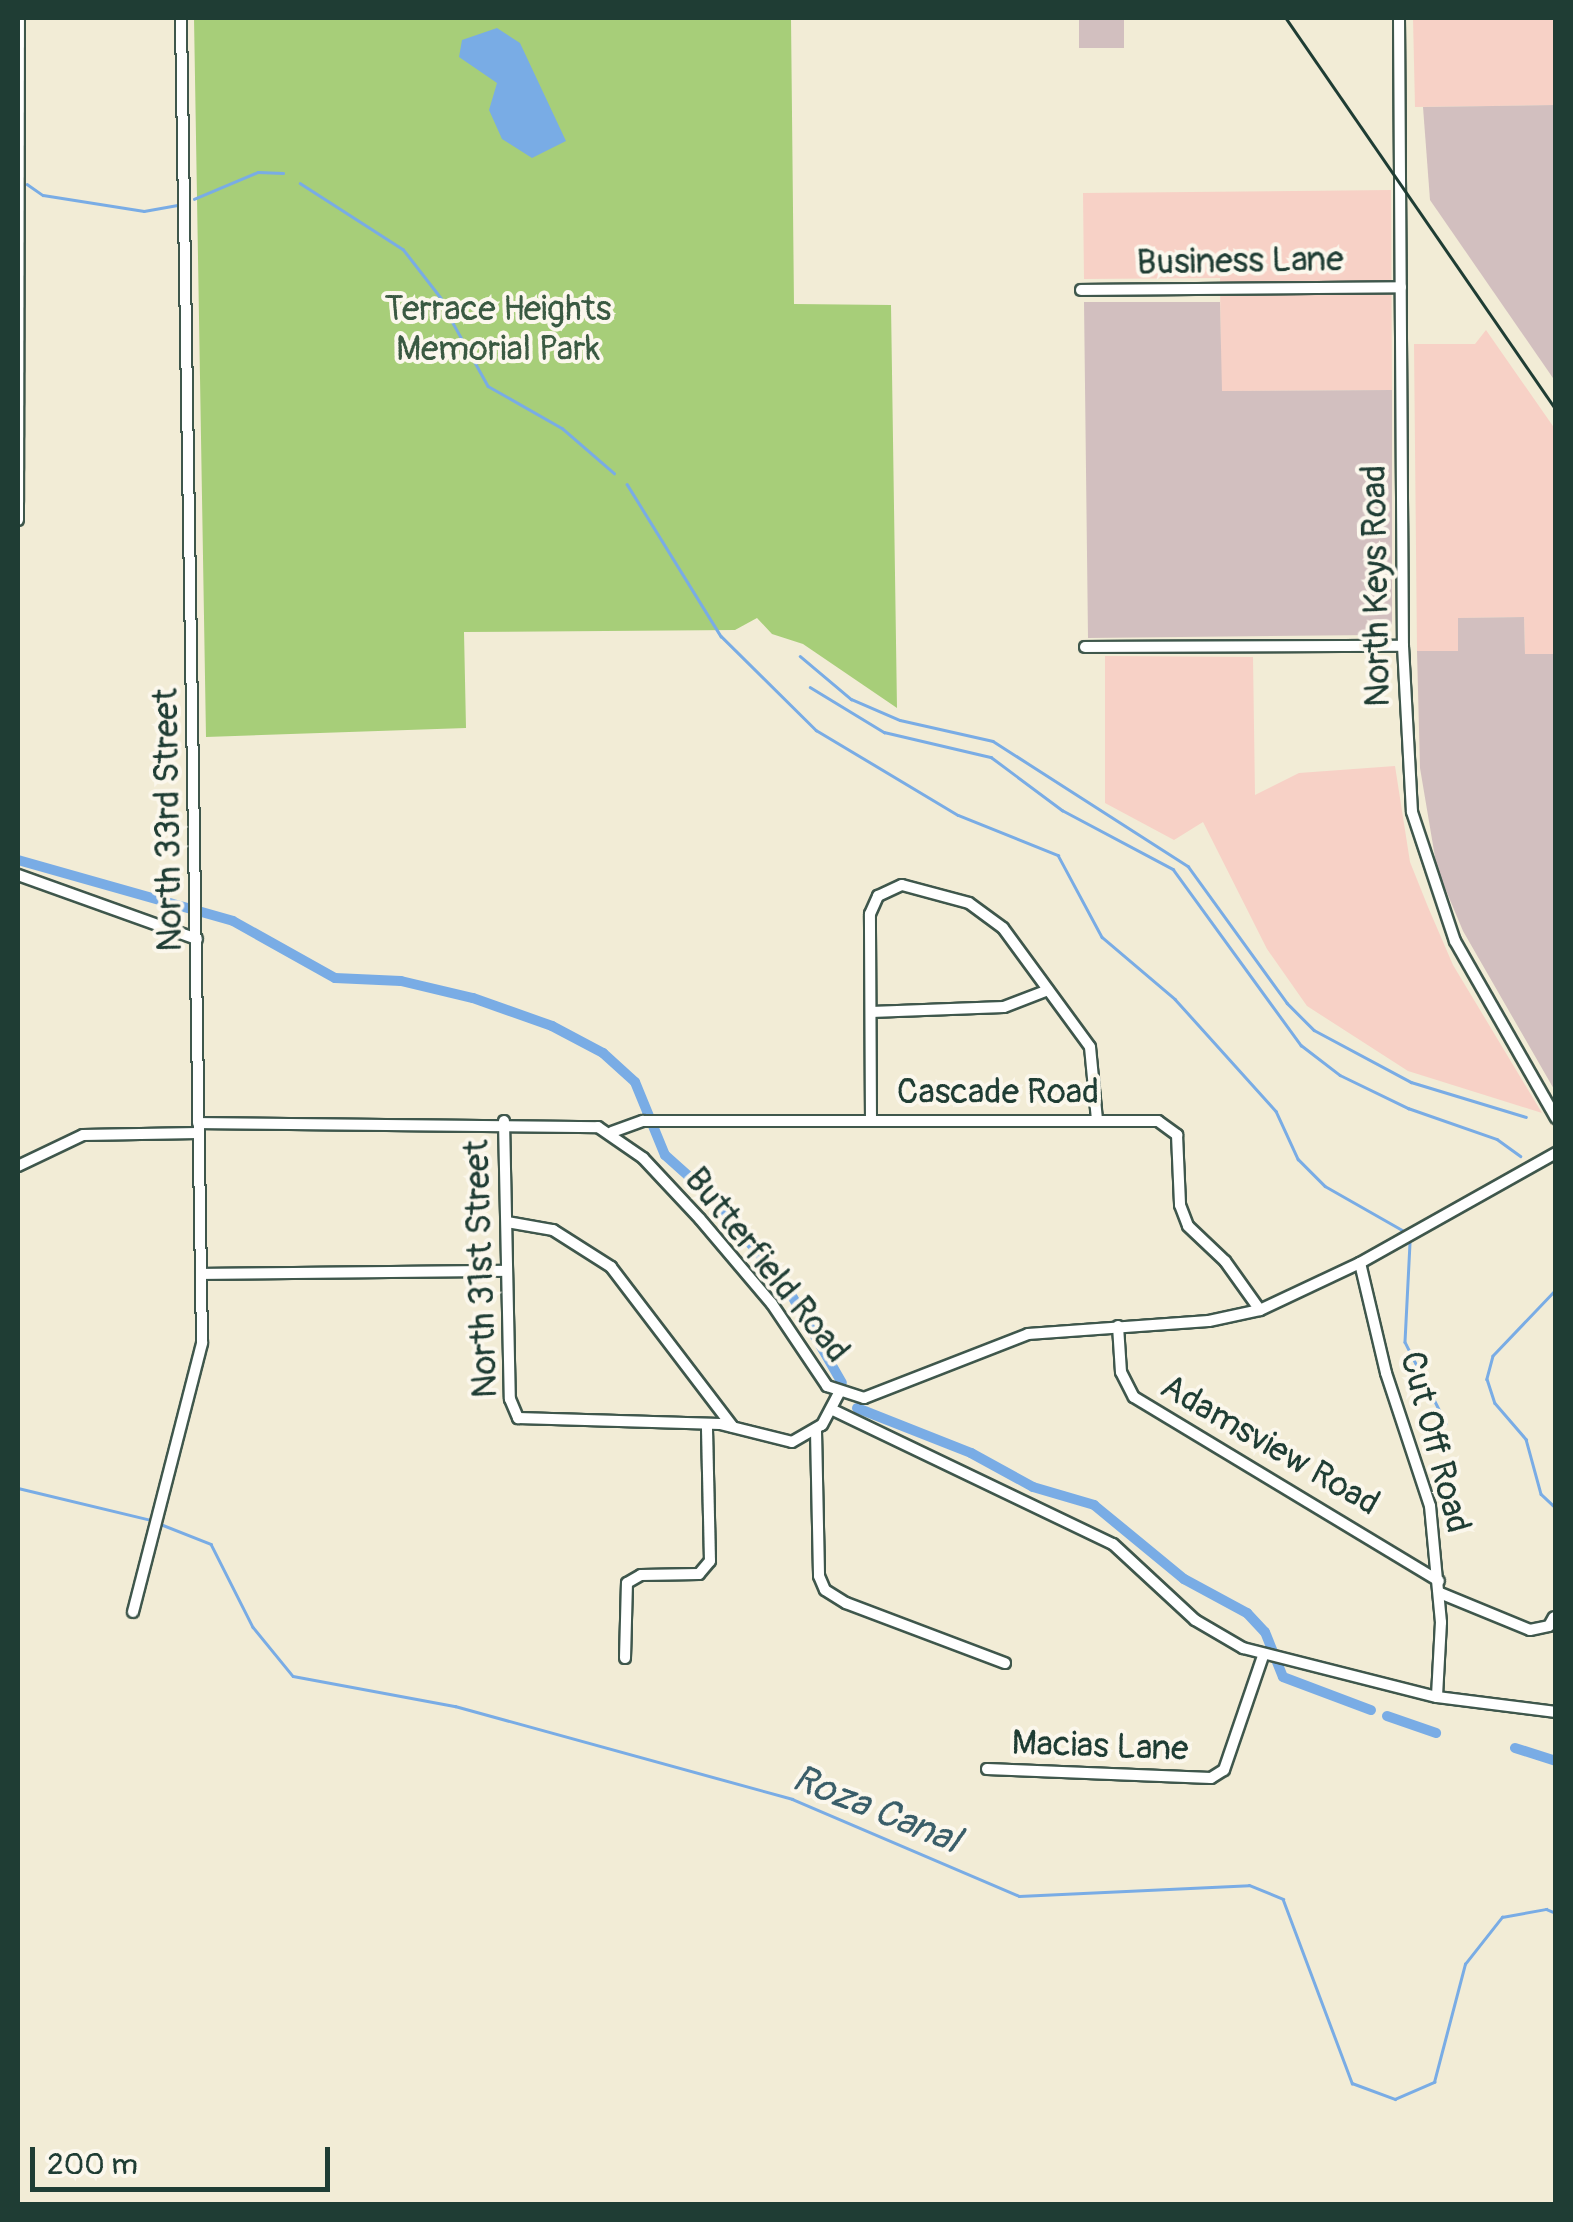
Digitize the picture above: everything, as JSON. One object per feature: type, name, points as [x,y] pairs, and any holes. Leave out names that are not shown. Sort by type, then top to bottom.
[{"type":"street","points":[[18,18],[18,520]]},
{"type":"street","name":"North 33rd Street","points":[[133,1612],[200,1359],[182,18]]},
{"type":"street","name":"North Keys Road","points":[[1400,18],[1403,646],[1408,780],[1425,866],[1454,941],[1556,1118]]},
{"type":"street","name":"Business Lane","points":[[1081,290],[1400,287]]},
{"type":"street","points":[[1085,647],[1403,646]]},
{"type":"street","points":[[18,875],[197,938]]},
{"type":"street","points":[[871,1120],[870,914],[878,896],[888,888],[920,887],[978,909],[1004,928],[1090,1046],[1097,1120]]},
{"type":"street","points":[[871,1012],[1004,1007],[1048,990]]},
{"type":"street","name":"Cascade Road","points":[[612,1132],[643,1121],[1152,1120],[1172,1128],[1182,1216],[1260,1310]]},
{"type":"street","points":[[18,1166],[72,1136],[198,1128],[504,1121],[572,1122],[612,1132]]},
{"type":"street","name":"North 31st Street","points":[[504,1121],[514,1415],[530,1422],[707,1424]]},
{"type":"street","name":"Butterfield Road","points":[[612,1132],[700,1218],[772,1304],[818,1376],[839,1393],[864,1398],[891,1392],[974,1351],[1028,1334],[1209,1321],[1260,1310],[1360,1264],[1556,1154]]},
{"type":"street","points":[[507,1222],[552,1230],[610,1267],[734,1427]]},
{"type":"street","name":"Cut Off Road","points":[[1360,1264],[1386,1373],[1424,1480],[1440,1587],[1437,1696]]},
{"type":"street","points":[[201,1274],[508,1271]]},
{"type":"street","name":"Adamsview Road","points":[[1118,1326],[1121,1372],[1134,1397],[1440,1587],[1530,1630],[1550,1626],[1554,1616]]},
{"type":"street","points":[[625,1658],[626,1583],[642,1574],[699,1574],[710,1561],[707,1424],[734,1427],[776,1443],[816,1431],[833,1410],[839,1393]]},
{"type":"street","points":[[833,1410],[1099,1536],[1196,1620],[1271,1658],[1437,1696],[1556,1712]]},
{"type":"street","points":[[816,1431],[819,1576],[825,1590],[846,1604],[1004,1663]]},
{"type":"street","name":"Macias Lane","points":[[987,1769],[1211,1778],[1224,1770],[1271,1658]]},
{"type":"shaded area","points":[[1079,18],[1124,18],[1124,48],[1079,48]]},
{"type":"shaded area","points":[[1413,18],[1555,18],[1555,105],[1415,107]]},
{"type":"shaded area","points":[[1556,105],[1555,381],[1430,200],[1423,107]]},
{"type":"shaded area","points":[[1391,190],[1392,390],[1221,391],[1220,278],[1084,279],[1083,193]]},
{"type":"shaded area","points":[[1084,302],[1220,302],[1222,391],[1392,390],[1392,624],[1377,635],[1088,638]]},
{"type":"shaded area","points":[[1486,330],[1555,429],[1555,654],[1525,654],[1524,617],[1458,618],[1458,651],[1417,651],[1414,344],[1475,344]]},
{"type":"shaded area","points":[[1524,617],[1525,654],[1555,654],[1555,1091],[1463,931],[1437,869],[1420,768],[1417,651],[1458,651],[1458,618]]},
{"type":"shaded area","points":[[1105,656],[1253,657],[1255,795],[1299,773],[1395,766],[1410,862],[1428,907],[1453,965],[1542,1113],[1408,1071],[1307,1006],[1267,949],[1203,822],[1174,840],[1105,803]]},
{"type":"green space","name":"Terrace Heights Memorial Park","points":[[194,18],[791,18],[794,304],[891,305],[897,708],[803,644],[772,634],[757,618],[735,630],[464,632],[466,728],[206,737]]},
{"type":"water","points":[[497,28],[520,43],[566,141],[532,158],[502,139],[489,110],[497,83],[459,57],[462,40]]},
{"type":"waterway","points":[[194,199],[258,172],[283,173]]},
{"type":"waterway","points":[[300,183],[403,249],[441,298]]},
{"type":"waterway","points":[[27,184],[43,195],[144,211],[178,205]]},
{"type":"waterway","points":[[448,314],[488,386],[562,428],[614,473]]},
{"type":"waterway","points":[[627,484],[721,636],[816,730],[958,815],[1058,855],[1102,937],[1175,999],[1276,1111],[1298,1159],[1325,1186],[1402,1230]]},
{"type":"waterway","points":[[800,656],[851,699],[900,720],[993,741],[1188,866],[1287,1003],[1314,1030],[1411,1082],[1526,1117]]},
{"type":"waterway","points":[[810,687],[884,732],[991,757],[1062,810],[1173,869],[1301,1045],[1340,1075],[1408,1108],[1497,1139],[1520,1156]]},
{"type":"waterway","points":[[18,860],[233,921],[335,978],[401,981],[473,998],[552,1026],[603,1053],[635,1082],[665,1155],[712,1197],[788,1289],[842,1383]]},
{"type":"waterway","points":[[1410,1243],[1405,1342],[1446,1423]]},
{"type":"waterway","points":[[1556,1290],[1493,1356],[1487,1379],[1495,1403],[1526,1439],[1541,1494],[1556,1508]]},
{"type":"waterway","points":[[857,1408],[971,1453],[1033,1487],[1094,1505],[1184,1579],[1247,1613],[1265,1632],[1283,1677],[1371,1710]]},
{"type":"waterway","name":"Roza Canal","points":[[18,1488],[151,1520]]},
{"type":"waterway","name":"Roza Canal","points":[[158,1523],[211,1544],[253,1627],[293,1676],[455,1706],[792,1799],[1019,1896],[1249,1885],[1283,1899],[1352,2083],[1395,2099],[1434,2082],[1465,1964],[1502,1917],[1546,1909],[1556,1913]]},
{"type":"waterway","points":[[1387,1716],[1436,1733]]},
{"type":"waterway","points":[[1515,1748],[1556,1761]]},
{"type":"railway","points":[[1286,18],[1556,409]]}]
